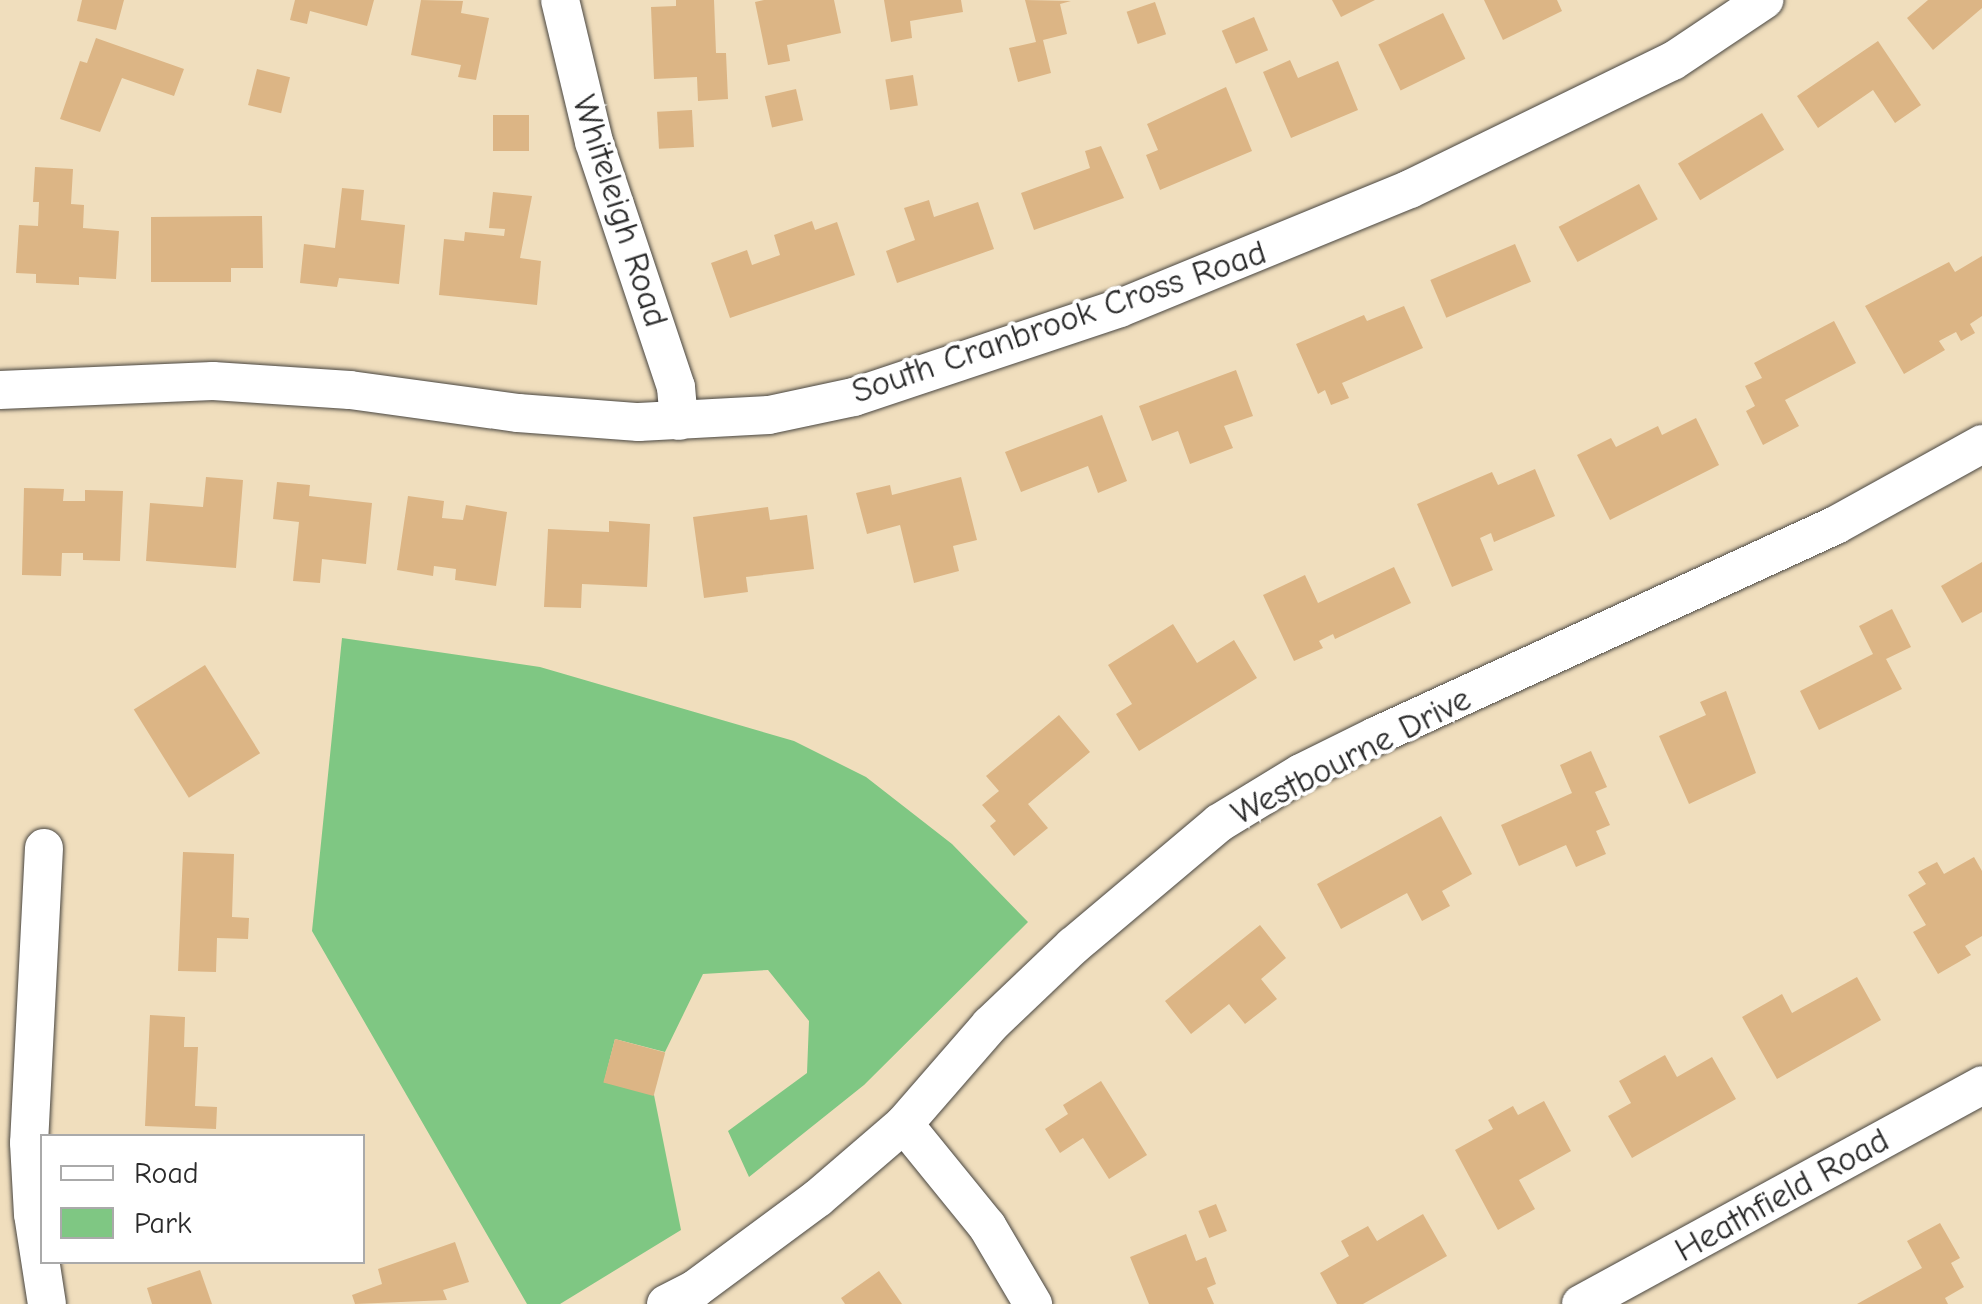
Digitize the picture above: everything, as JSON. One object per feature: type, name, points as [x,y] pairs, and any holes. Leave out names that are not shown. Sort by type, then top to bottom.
[{"type":"street","name":"Whiteleigh Road","points":[[560,0],[594,142],[676,387],[679,421]]},
{"type":"street","name":"South Cranbrook Cross Road","points":[[0,390],[212,380],[350,390],[553,417],[679,421],[769,415],[854,396],[1033,339],[1194,280],[1410,188],[1569,114],[1672,61],[1764,0]]},
{"type":"street","name":"Westbourne Drive","points":[[666,1304],[695,1289],[818,1198],[904,1124],[990,1026],[1059,959],[1219,823],[1301,773],[1836,525],[1982,444]]},
{"type":"street","points":[[40,1262],[32,1214],[29,1142],[44,848]]},
{"type":"street","name":"Heathfield Road","points":[[1581,1304],[1982,1085]]},
{"type":"street","points":[[904,1124],[988,1226],[1033,1304]]},
{"type":"street","points":[[40,1264],[47,1304]]},
{"type":"green space","points":[[342,638],[540,667],[794,741],[866,777],[952,844],[1028,922],[864,1085],[749,1177],[728,1131],[807,1073],[809,1021],[768,970],[703,974],[665,1052],[615,1039],[604,1082],[654,1095],[681,1230],[560,1304],[527,1304],[312,931]]},
{"type":"building","points":[[82,0],[124,0],[116,30],[77,21]]},
{"type":"building","points":[[295,0],[374,0],[367,26],[310,11],[307,24],[290,20]]},
{"type":"building","points":[[421,0],[463,1],[461,13],[489,18],[476,80],[458,77],[461,65],[411,55]]},
{"type":"building","points":[[676,0],[714,0],[716,53],[726,53],[728,99],[698,101],[697,77],[654,79],[651,7],[676,6]]},
{"type":"building","points":[[834,0],[841,33],[787,45],[790,61],[768,65],[755,2]]},
{"type":"building","points":[[884,0],[961,0],[963,12],[910,21],[912,38],[891,42]]},
{"type":"building","points":[[1025,0],[1071,1],[1060,4],[1067,34],[1043,40],[1051,73],[1018,82],[1009,48],[1036,42]]},
{"type":"building","points":[[1332,0],[1375,0],[1341,17]]},
{"type":"building","points":[[1484,0],[1557,0],[1562,11],[1503,40]]},
{"type":"building","points":[[1928,0],[1982,0],[1982,8],[1933,50],[1907,18]]},
{"type":"building","points":[[1155,2],[1166,34],[1138,44],[1127,12]]},
{"type":"building","points":[[1443,13],[1465,59],[1401,90],[1378,45]]},
{"type":"building","points":[[1254,17],[1268,50],[1236,64],[1222,31]]},
{"type":"building","points":[[96,38],[184,69],[174,96],[122,78],[100,132],[60,119],[80,61],[87,63]]},
{"type":"building","points":[[1878,41],[1921,105],[1895,123],[1873,90],[1818,128],[1797,96]]},
{"type":"building","points":[[1290,60],[1298,78],[1338,61],[1358,110],[1291,138],[1263,72]]},
{"type":"building","points":[[257,69],[290,77],[281,113],[248,105]]},
{"type":"building","points":[[913,75],[918,106],[890,110],[885,79]]},
{"type":"building","points":[[1226,87],[1252,151],[1160,190],[1146,155],[1158,150],[1147,124]]},
{"type":"building","points":[[796,89],[803,120],[772,127],[765,96]]},
{"type":"building","points":[[692,110],[694,147],[659,149],[657,112]]},
{"type":"building","points":[[1762,113],[1784,150],[1700,200],[1678,163]]},
{"type":"building","points":[[493,115],[529,115],[529,151],[493,151]]},
{"type":"building","points":[[1101,146],[1124,198],[1034,230],[1021,193],[1090,168],[1085,151]]},
{"type":"building","points":[[35,167],[73,169],[71,204],[84,205],[83,228],[119,231],[116,279],[79,277],[79,285],[36,283],[36,274],[16,273],[19,225],[38,226],[39,202],[33,202]]},
{"type":"building","points":[[1639,184],[1658,219],[1577,262],[1559,227]]},
{"type":"building","points":[[342,188],[364,190],[361,220],[405,225],[399,284],[339,278],[337,287],[300,283],[304,244],[335,248]]},
{"type":"building","points":[[493,192],[532,196],[520,258],[541,261],[537,305],[439,295],[444,239],[464,241],[465,232],[504,236],[505,229],[489,228]]},
{"type":"building","points":[[929,200],[934,217],[978,202],[994,249],[897,283],[886,251],[915,240],[904,208]]},
{"type":"building","points":[[262,216],[263,268],[231,268],[231,282],[151,282],[151,217]]},
{"type":"building","points":[[812,221],[815,230],[837,222],[855,275],[730,318],[711,263],[747,250],[752,265],[780,255],[774,235]]},
{"type":"building","points":[[1515,244],[1531,282],[1446,318],[1430,280]]},
{"type":"building","points":[[1982,256],[1982,316],[1970,324],[1975,333],[1961,341],[1956,332],[1939,341],[1945,350],[1904,374],[1865,306],[1949,262],[1955,272]]},
{"type":"building","points":[[1404,306],[1423,348],[1342,383],[1349,398],[1331,405],[1325,390],[1318,394],[1296,344],[1364,315],[1367,321]]},
{"type":"building","points":[[1834,321],[1856,363],[1785,400],[1799,426],[1763,445],[1746,411],[1755,406],[1745,386],[1762,378],[1754,363]]},
{"type":"building","points":[[1236,370],[1253,416],[1224,426],[1233,448],[1190,464],[1178,431],[1152,441],[1139,406]]},
{"type":"building","points":[[1102,415],[1127,481],[1098,493],[1088,466],[1021,492],[1005,452]]},
{"type":"building","points":[[1696,418],[1719,465],[1610,520],[1577,455],[1611,438],[1616,447],[1658,426],[1662,435]]},
{"type":"building","points":[[1535,469],[1555,516],[1494,542],[1491,533],[1480,538],[1493,570],[1452,587],[1417,504],[1492,472],[1498,485]]},
{"type":"building","points":[[206,477],[243,480],[236,568],[146,561],[150,503],[203,507]]},
{"type":"building","points":[[961,477],[977,540],[953,546],[959,571],[914,583],[900,525],[867,534],[856,493],[890,485],[892,495]]},
{"type":"building","points":[[277,482],[310,485],[309,496],[372,503],[366,564],[322,559],[320,583],[293,581],[299,522],[273,519]]},
{"type":"building","points":[[24,488],[64,489],[63,501],[85,501],[85,490],[123,491],[120,561],[83,560],[83,553],[62,553],[61,576],[22,575]]},
{"type":"building","points":[[408,496],[444,501],[442,518],[463,520],[466,505],[507,512],[496,586],[455,580],[456,569],[434,566],[433,576],[397,570]]},
{"type":"building","points":[[768,507],[770,520],[807,515],[814,569],[746,577],[748,592],[704,598],[693,517]]},
{"type":"building","points":[[609,521],[650,524],[647,587],[582,584],[581,608],[544,607],[548,529],[609,532]]},
{"type":"building","points":[[1982,562],[1982,612],[1962,623],[1941,586]]},
{"type":"building","points":[[1394,567],[1411,603],[1335,639],[1333,634],[1319,641],[1323,648],[1294,661],[1263,595],[1305,575],[1318,603]]},
{"type":"building","points":[[1892,609],[1911,647],[1886,659],[1902,689],[1819,730],[1800,691],[1873,654],[1859,626]]},
{"type":"building","points":[[1173,624],[1197,663],[1234,640],[1257,678],[1139,751],[1116,714],[1132,704],[1108,665]]},
{"type":"building","points":[[205,665],[260,753],[189,798],[134,710]]},
{"type":"building","points":[[1726,691],[1756,773],[1689,804],[1659,736],[1706,715],[1700,702]]},
{"type":"building","points":[[1059,715],[1090,752],[1028,804],[1048,828],[1014,856],[990,826],[996,821],[982,805],[999,791],[986,776]]},
{"type":"building","points":[[1591,751],[1607,787],[1595,792],[1610,825],[1596,831],[1606,854],[1576,867],[1566,845],[1519,866],[1501,825],[1572,793],[1560,765]]},
{"type":"building","points":[[1441,816],[1472,874],[1442,891],[1450,906],[1422,921],[1407,893],[1341,929],[1317,884]]},
{"type":"building","points":[[183,852],[234,854],[232,917],[249,918],[248,939],[217,938],[216,972],[178,971]]},
{"type":"building","points":[[1974,857],[1982,871],[1982,936],[1965,946],[1971,955],[1938,974],[1913,932],[1926,925],[1908,895],[1926,884],[1918,872],[1937,862],[1944,874]]},
{"type":"building","points":[[1260,925],[1286,958],[1261,979],[1277,999],[1245,1024],[1229,1004],[1191,1034],[1165,1001]]},
{"type":"building","points":[[1857,977],[1881,1020],[1777,1079],[1742,1017],[1782,994],[1792,1013]]},
{"type":"building","points":[[150,1015],[185,1017],[184,1047],[198,1047],[195,1106],[217,1107],[216,1129],[145,1126]]},
{"type":"building","points":[[615,1039],[665,1052],[654,1096],[603,1082]]},
{"type":"building","points":[[1665,1055],[1677,1077],[1712,1057],[1736,1099],[1632,1158],[1608,1116],[1631,1103],[1619,1081]]},
{"type":"building","points":[[1101,1081],[1147,1155],[1109,1179],[1083,1138],[1060,1153],[1045,1129],[1068,1114],[1063,1105]]},
{"type":"building","points":[[1544,1101],[1571,1151],[1519,1180],[1535,1209],[1498,1230],[1455,1150],[1493,1129],[1488,1120],[1513,1106],[1518,1115]]},
{"type":"building","points":[[1216,1204],[1227,1231],[1209,1238],[1198,1211]]},
{"type":"building","points":[[1423,1214],[1447,1256],[1363,1304],[1337,1304],[1320,1273],[1349,1256],[1341,1241],[1368,1226],[1377,1241]]},
{"type":"building","points":[[1940,1223],[1960,1258],[1951,1263],[1964,1287],[1945,1298],[1948,1304],[1857,1304],[1922,1268],[1907,1241]]},
{"type":"building","points":[[1186,1234],[1196,1261],[1206,1257],[1216,1284],[1207,1288],[1214,1304],[1149,1304],[1130,1257]]},
{"type":"building","points":[[455,1242],[469,1282],[443,1290],[447,1300],[355,1304],[352,1295],[382,1284],[378,1269]]},
{"type":"building","points":[[200,1270],[212,1304],[152,1304],[147,1288]]},
{"type":"building","points":[[879,1271],[902,1304],[845,1304],[841,1298]]}]
